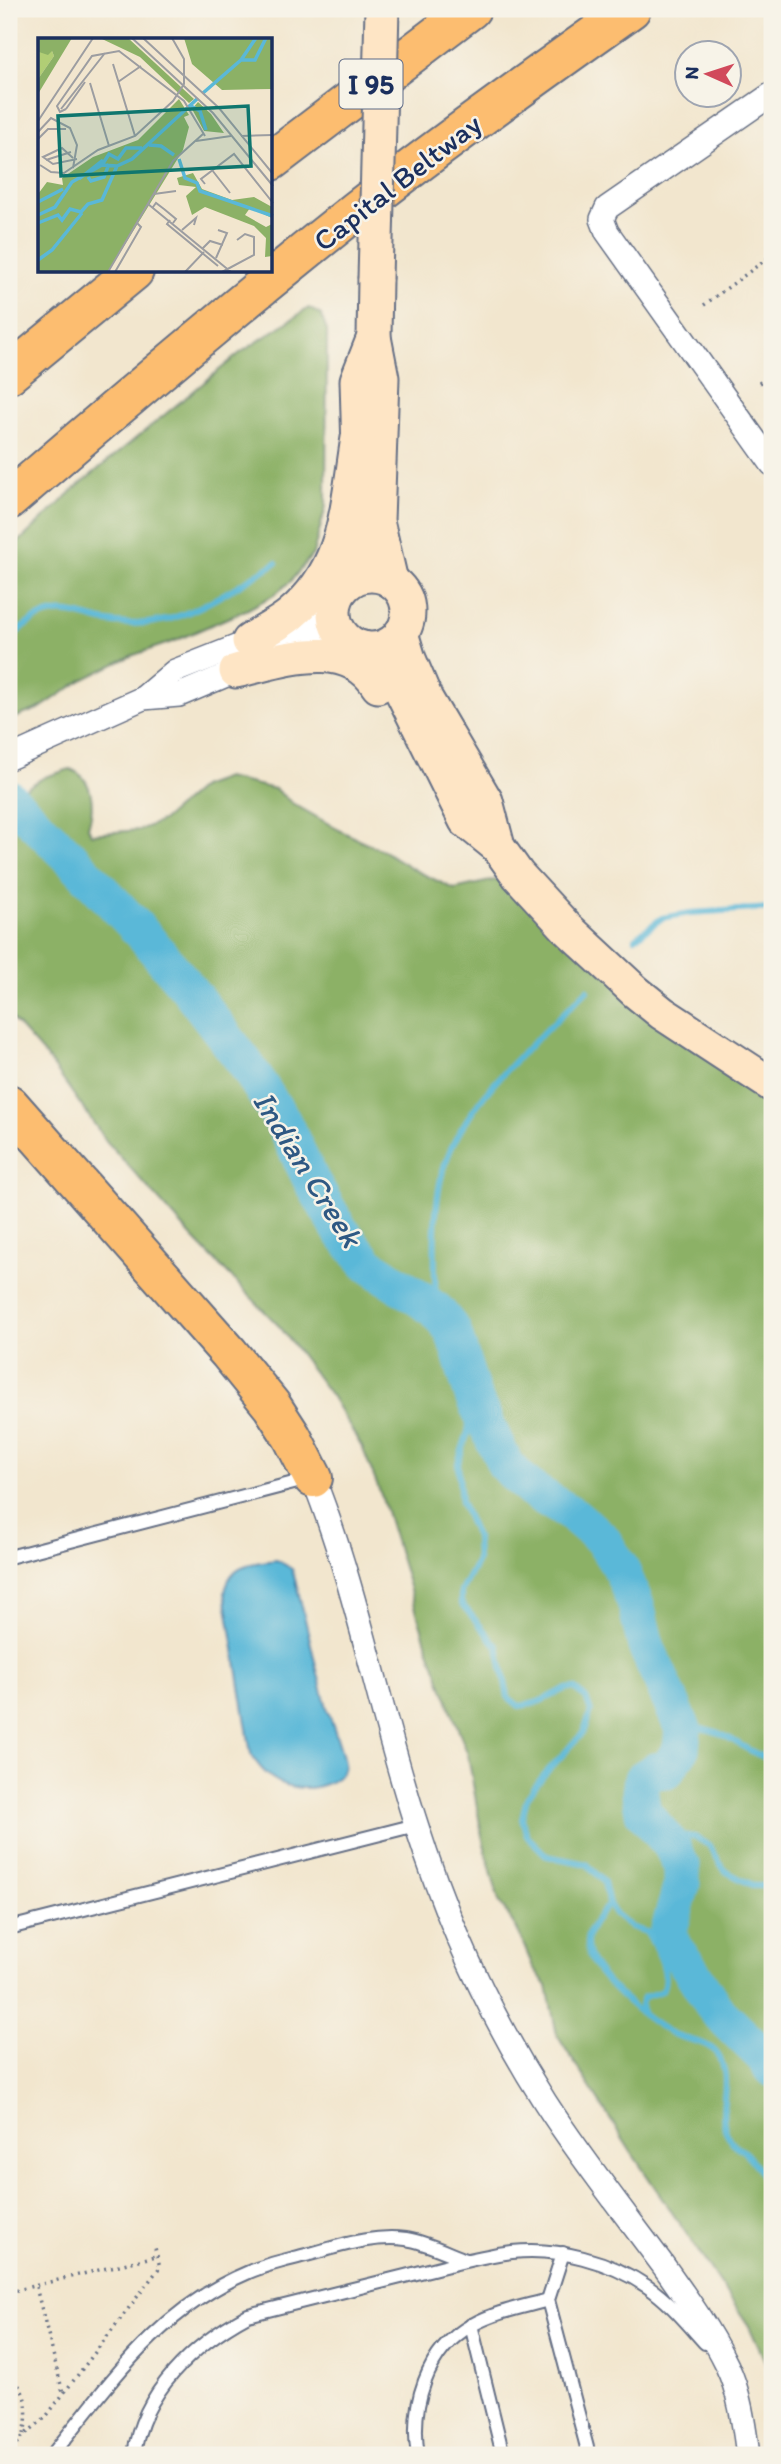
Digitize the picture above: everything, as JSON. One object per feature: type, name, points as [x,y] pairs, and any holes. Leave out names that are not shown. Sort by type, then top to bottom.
[{"type":"highway","name":"I 95","points":[[273,159],[471,9]]},
{"type":"highway","name":"Capital Beltway","points":[[9,500],[226,316],[359,209],[522,86],[631,9]]},
{"type":"highway","points":[[9,374],[132,273]]},
{"type":"highway","points":[[9,1104],[229,1353],[272,1406],[313,1478]]},
{"type":"street","points":[[382,9],[374,337],[382,379],[377,521],[391,581]]},
{"type":"street","points":[[772,93],[607,208],[602,219],[607,232],[772,464]]},
{"type":"street","points":[[374,337],[358,380],[363,523],[360,552],[335,620],[353,642],[387,668],[397,682],[466,821],[498,847],[518,875],[566,927],[636,992],[662,1013],[772,1084]]},
{"type":"street","points":[[249,641],[289,615],[312,594],[325,577],[342,536],[358,438]]},
{"type":"street","points":[[10,757],[143,698],[176,671],[312,617],[365,576],[376,575],[391,581],[407,603],[406,624],[401,633],[386,646],[377,649],[353,642],[308,639],[179,695],[143,698]]},
{"type":"street","points":[[401,633],[426,699],[486,801],[498,847]]},
{"type":"street","points":[[236,671],[313,654],[346,661],[363,670],[375,681],[412,746],[440,770]]},
{"type":"street","points":[[313,1478],[339,1550],[416,1825],[470,1967],[501,2028],[546,2103],[700,2316],[728,2368],[744,2421],[748,2455]]},
{"type":"lane","points":[[9,1557],[313,1478]]},
{"type":"lane","points":[[9,1928],[416,1825]]},
{"type":"lane","points":[[52,2455],[129,2359],[163,2324],[190,2303],[250,2271],[335,2247],[390,2238],[406,2239],[467,2260]]},
{"type":"lane","points":[[134,2455],[148,2410],[162,2388],[191,2353],[231,2324],[248,2315],[467,2260],[511,2252],[563,2253],[609,2267],[649,2288],[676,2311],[728,2368]]},
{"type":"lane","points":[[563,2253],[548,2300],[589,2455]]},
{"type":"lane","points":[[418,2455],[414,2432],[418,2404],[424,2381],[438,2355],[471,2325],[548,2300]]},
{"type":"lane","points":[[471,2325],[503,2455]]},
{"type":"path","points":[[704,304],[772,255]]},
{"type":"path","points":[[760,383],[772,374]]},
{"type":"path","points":[[9,2455],[23,2436],[45,2418],[160,2267],[154,2244]]},
{"type":"path","points":[[9,2292],[157,2256]]},
{"type":"path","points":[[35,2286],[63,2393]]},
{"type":"path","points":[[9,2375],[21,2389],[26,2402],[27,2421],[23,2436]]},
{"type":"green space","points":[[309,308],[321,315],[327,331],[326,506],[313,554],[290,582],[274,595],[172,642],[131,656],[82,680],[40,708],[9,720],[9,551],[80,484],[240,353]]},
{"type":"green space","points":[[70,769],[84,779],[91,794],[92,810],[88,827],[91,834],[139,830],[162,821],[201,787],[226,778],[275,789],[292,803],[343,832],[454,889],[518,875],[772,1085],[772,2376],[749,2326],[631,2152],[557,2035],[547,1986],[533,1967],[517,1929],[499,1901],[482,1836],[468,1755],[426,1642],[381,1495],[363,1449],[332,1397],[280,1327],[192,1237],[107,1142],[49,1060],[9,1015],[9,798],[45,777]]},
{"type":"water","points":[[277,1560],[292,1569],[321,1687],[344,1760],[339,1776],[314,1787],[292,1787],[278,1782],[260,1767],[251,1754],[225,1593],[231,1576],[243,1566]]},
{"type":"waterway","points":[[9,639],[33,621],[57,613],[70,613],[124,624],[174,618],[220,596],[276,563]]},
{"type":"waterway","name":"Indian Creek","points":[[9,798],[140,931],[187,987],[245,1063],[282,1120],[311,1180],[340,1230],[368,1264],[436,1310],[453,1331],[473,1396],[506,1466],[532,1490],[575,1516],[602,1539],[621,1569],[636,1605],[646,1646],[683,1729],[681,1749],[667,1770],[655,1771],[642,1779],[640,1794],[643,1812],[671,1845],[682,1867],[682,1884],[668,1933],[674,1948],[716,2010],[763,2056],[772,2069]]},
{"type":"waterway","points":[[635,938],[662,918],[690,913],[772,908]]},
{"type":"waterway","points":[[436,1310],[436,1215],[440,1183],[448,1155],[462,1128],[499,1078],[587,990]]},
{"type":"waterway","points":[[473,1396],[468,1432],[458,1463],[461,1502],[476,1537],[477,1561],[461,1591],[461,1603],[498,1647],[508,1697],[523,1706],[574,1688],[586,1698],[591,1712],[583,1733],[543,1776],[527,1798],[522,1818],[527,1836],[547,1856],[587,1864],[604,1882],[609,1904],[615,1914],[631,1927],[646,1932],[668,1933]]},
{"type":"waterway","points":[[683,1729],[710,1730],[772,1760]]},
{"type":"waterway","points":[[660,1834],[695,1837],[709,1845],[725,1871],[754,1886],[772,1886]]},
{"type":"waterway","points":[[609,1904],[594,1923],[587,1939],[590,1956],[597,1969],[622,1997],[651,2021],[675,2035],[704,2044],[718,2055],[725,2080],[723,2115],[726,2131],[756,2167],[772,2199]]},
{"type":"waterway","points":[[642,2013],[641,2004],[644,1997],[662,1991],[665,1975],[662,1960],[646,1932]]}]
